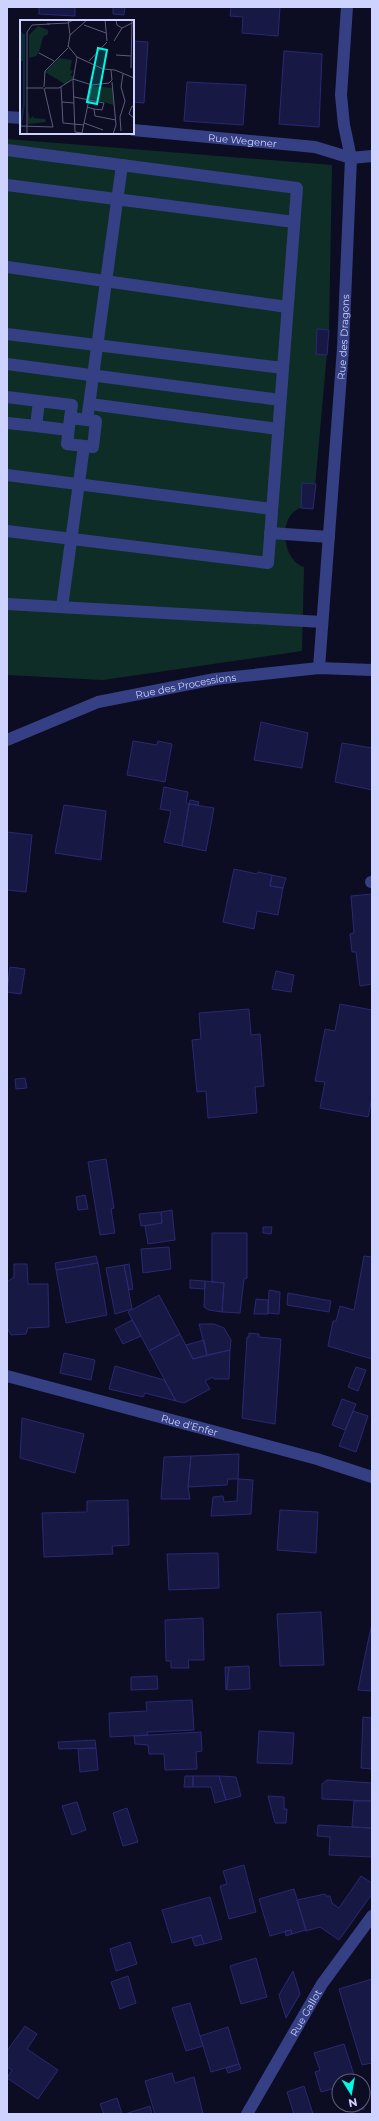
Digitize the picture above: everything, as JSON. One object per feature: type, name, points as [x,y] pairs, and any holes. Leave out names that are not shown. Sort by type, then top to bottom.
[{"type":"street","name":"Rue des Dragons","points":[[319,668],[343,348],[350,158],[344,125],[341,95],[346,7]]},
{"type":"street","points":[[7,117],[20,118]]},
{"type":"street","name":"Rue Wegener","points":[[134,130],[315,147],[350,158]]},
{"type":"street","points":[[7,150],[296,188],[268,563],[7,531]]},
{"type":"street","points":[[350,158],[372,156]]},
{"type":"street","points":[[87,420],[122,165]]},
{"type":"street","points":[[7,185],[294,222]]},
{"type":"street","points":[[7,267],[287,307]]},
{"type":"street","points":[[7,334],[283,368]]},
{"type":"street","points":[[7,364],[280,400]]},
{"type":"street","points":[[7,397],[72,405],[68,430],[67,444],[93,447],[96,421],[70,418]]},
{"type":"street","points":[[36,426],[39,401]]},
{"type":"street","points":[[90,404],[278,429]]},
{"type":"street","points":[[7,423],[68,430]]},
{"type":"street","points":[[62,607],[84,446]]},
{"type":"street","points":[[7,475],[272,508]]},
{"type":"street","points":[[270,533],[328,537]]},
{"type":"street","points":[[7,604],[322,622]]},
{"type":"street","name":"Rue des Processions","points":[[7,740],[98,702],[215,679],[319,668],[372,670]]},
{"type":"street","name":"Rue d'Enfer","points":[[7,1376],[317,1459],[372,1477]]},
{"type":"street","name":"Rue Gallot","points":[[247,2114],[322,1984],[372,1916]]},
{"type":"green space","points":[[7,139],[332,165],[329,330],[313,509],[301,508],[294,512],[289,518],[285,536],[290,555],[296,562],[304,567],[302,651],[103,680],[7,675]]},
{"type":"building","points":[[39,7],[75,7],[75,16],[39,14]]},
{"type":"building","points":[[113,7],[125,7],[124,15],[113,14]]},
{"type":"building","points":[[231,7],[280,7],[278,36],[242,33],[243,17],[230,16]]},
{"type":"building","points":[[134,41],[148,42],[144,103],[134,102]]},
{"type":"building","points":[[284,51],[322,54],[319,127],[279,124]]},
{"type":"building","points":[[187,82],[246,85],[243,125],[184,121]]},
{"type":"building","points":[[317,329],[329,330],[327,355],[316,354]]},
{"type":"building","points":[[302,483],[316,484],[313,509],[301,508]]},
{"type":"building","points":[[261,722],[308,733],[302,768],[254,760]]},
{"type":"building","points":[[133,741],[157,745],[158,741],[172,744],[165,782],[127,775]]},
{"type":"building","points":[[342,743],[372,748],[372,790],[335,782]]},
{"type":"building","points":[[164,787],[188,792],[186,803],[189,804],[182,846],[164,842],[171,811],[160,809]]},
{"type":"building","points":[[190,800],[199,802],[198,805],[189,804]]},
{"type":"building","points":[[189,804],[214,808],[206,851],[182,846]]},
{"type":"building","points":[[64,805],[106,811],[101,860],[55,853]]},
{"type":"building","points":[[7,832],[32,835],[26,892],[7,890]]},
{"type":"building","points":[[234,869],[257,874],[258,872],[272,875],[270,886],[283,888],[278,915],[257,911],[254,929],[223,922]]},
{"type":"building","points":[[272,875],[286,878],[283,888],[270,886]]},
{"type":"building","points":[[372,894],[372,984],[360,986],[356,952],[352,952],[350,934],[354,933],[351,896]]},
{"type":"building","points":[[10,967],[25,969],[21,994],[7,992]]},
{"type":"building","points":[[276,971],[294,975],[291,992],[272,989]]},
{"type":"building","points":[[340,1004],[372,1010],[372,1098],[368,1117],[320,1108],[325,1082],[315,1081],[325,1029],[335,1031]]},
{"type":"building","points":[[249,1009],[251,1035],[260,1034],[264,1086],[255,1087],[257,1113],[208,1118],[206,1091],[197,1092],[192,1040],[201,1039],[199,1013]]},
{"type":"building","points":[[25,1078],[27,1088],[16,1089],[15,1079]]},
{"type":"building","points":[[106,1159],[114,1208],[111,1209],[115,1233],[100,1235],[88,1162]]},
{"type":"building","points":[[85,1195],[88,1209],[78,1210],[76,1197]]},
{"type":"building","points":[[172,1210],[175,1240],[148,1244],[145,1226],[162,1223],[161,1212]]},
{"type":"building","points":[[161,1212],[162,1223],[141,1226],[139,1214]]},
{"type":"building","points":[[263,1227],[272,1227],[271,1234],[263,1233]]},
{"type":"building","points":[[212,1233],[247,1233],[247,1278],[244,1279],[240,1313],[222,1312],[224,1283],[212,1282]]},
{"type":"building","points":[[169,1247],[171,1269],[143,1273],[141,1249]]},
{"type":"building","points":[[96,1256],[98,1263],[56,1270],[55,1263]]},
{"type":"building","points":[[364,1256],[372,1257],[372,1359],[328,1346],[333,1321],[336,1321],[340,1306],[354,1310]]},
{"type":"building","points":[[98,1263],[107,1315],[66,1323],[56,1270]]},
{"type":"building","points":[[14,1264],[27,1264],[28,1284],[48,1284],[49,1327],[28,1328],[26,1334],[11,1335],[7,1328],[7,1282],[14,1277]]},
{"type":"building","points":[[129,1264],[133,1289],[129,1290],[124,1265]]},
{"type":"building","points":[[124,1265],[132,1309],[115,1314],[106,1268]]},
{"type":"building","points":[[190,1280],[205,1281],[205,1289],[190,1288]]},
{"type":"building","points":[[205,1281],[224,1283],[222,1312],[209,1310],[204,1307]]},
{"type":"building","points":[[269,1290],[280,1292],[279,1314],[268,1313]]},
{"type":"building","points":[[288,1293],[331,1301],[329,1312],[287,1305]]},
{"type":"building","points":[[159,1295],[180,1334],[149,1351],[128,1312]]},
{"type":"building","points":[[256,1299],[268,1300],[268,1314],[254,1314]]},
{"type":"building","points":[[132,1320],[141,1336],[123,1344],[115,1329]]},
{"type":"building","points":[[199,1324],[214,1324],[224,1328],[231,1340],[230,1350],[207,1355]]},
{"type":"building","points":[[249,1333],[259,1334],[259,1337],[281,1339],[275,1424],[242,1418],[247,1337],[249,1337]]},
{"type":"building","points":[[180,1334],[193,1359],[230,1350],[229,1379],[214,1379],[213,1377],[205,1381],[210,1389],[184,1403],[176,1401],[149,1351]]},
{"type":"building","points":[[204,1340],[207,1355],[193,1359],[186,1345]]},
{"type":"building","points":[[64,1353],[95,1360],[91,1380],[60,1373]]},
{"type":"building","points":[[115,1366],[164,1380],[176,1401],[145,1393],[143,1397],[109,1389]]},
{"type":"building","points":[[356,1367],[366,1370],[358,1391],[348,1387]]},
{"type":"building","points":[[342,1399],[356,1404],[345,1430],[332,1425]]},
{"type":"building","points":[[353,1411],[368,1416],[356,1452],[339,1446]]},
{"type":"building","points":[[22,1418],[84,1434],[75,1473],[20,1458]]},
{"type":"building","points":[[239,1454],[238,1479],[228,1479],[227,1485],[188,1487],[191,1456]]},
{"type":"building","points":[[191,1456],[188,1487],[190,1499],[161,1499],[164,1457]]},
{"type":"building","points":[[238,1479],[253,1480],[251,1514],[211,1516],[213,1497],[223,1496],[224,1502],[237,1501]]},
{"type":"building","points":[[128,1500],[129,1545],[112,1546],[113,1554],[44,1557],[42,1513],[87,1512],[87,1501]]},
{"type":"building","points":[[280,1510],[318,1512],[316,1553],[277,1550]]},
{"type":"building","points":[[218,1553],[219,1588],[169,1590],[167,1554]]},
{"type":"building","points":[[321,1612],[324,1665],[280,1666],[277,1614]]},
{"type":"building","points":[[203,1618],[204,1660],[188,1660],[189,1668],[171,1668],[171,1661],[166,1661],[165,1620]]},
{"type":"building","points":[[372,1623],[372,1691],[358,1690],[363,1665]]},
{"type":"building","points":[[249,1666],[250,1689],[227,1690],[229,1667]]},
{"type":"building","points":[[225,1667],[229,1667],[226,1690]]},
{"type":"building","points":[[157,1676],[158,1689],[131,1690],[131,1677]]},
{"type":"building","points":[[192,1700],[194,1730],[147,1732],[148,1735],[110,1737],[109,1713],[147,1711],[146,1702]]},
{"type":"building","points":[[363,1717],[372,1718],[372,1769],[361,1768]]},
{"type":"building","points":[[259,1731],[294,1733],[292,1764],[257,1763]]},
{"type":"building","points":[[201,1732],[202,1751],[196,1752],[197,1769],[165,1770],[164,1754],[149,1754],[148,1745],[135,1744],[134,1736]]},
{"type":"building","points":[[95,1740],[96,1748],[59,1749],[58,1742]]},
{"type":"building","points":[[96,1748],[98,1770],[80,1772],[78,1749]]},
{"type":"building","points":[[185,1776],[193,1776],[193,1787],[184,1787]]},
{"type":"building","points":[[193,1776],[219,1776],[226,1800],[215,1803],[211,1787],[193,1787]]},
{"type":"building","points":[[219,1776],[236,1777],[241,1796],[226,1800]]},
{"type":"building","points":[[327,1780],[372,1783],[372,1801],[322,1799],[322,1784]]},
{"type":"building","points":[[268,1796],[284,1797],[284,1809],[287,1809],[286,1823],[275,1823]]},
{"type":"building","points":[[354,1801],[372,1801],[372,1828],[352,1827]]},
{"type":"building","points":[[77,1802],[86,1830],[72,1835],[62,1806]]},
{"type":"building","points":[[127,1808],[138,1842],[123,1846],[113,1813]]},
{"type":"building","points":[[318,1825],[372,1828],[372,1857],[329,1855],[330,1837],[317,1836]]},
{"type":"building","points":[[244,1865],[256,1912],[229,1919],[220,1886],[227,1884],[223,1871]]},
{"type":"building","points":[[361,1876],[372,1883],[372,1894],[339,1940],[320,1927],[306,1931],[297,1900],[325,1894],[326,1896],[330,1896],[332,1903],[339,1908]]},
{"type":"building","points":[[294,1889],[306,1930],[292,1934],[291,1930],[270,1936],[259,1899]]},
{"type":"building","points":[[210,1897],[222,1939],[204,1944],[201,1935],[172,1943],[162,1910]]},
{"type":"building","points":[[291,1930],[292,1934],[286,1936],[285,1931]]},
{"type":"building","points":[[201,1935],[204,1944],[195,1946],[192,1938]]},
{"type":"building","points":[[130,1942],[137,1964],[116,1971],[110,1949]]},
{"type":"building","points":[[256,1958],[267,1997],[241,2004],[230,1966]]},
{"type":"building","points":[[293,1971],[300,1994],[286,2018],[279,1995]]},
{"type":"building","points":[[128,1976],[136,2003],[120,2009],[111,1982]]},
{"type":"building","points":[[372,1979],[372,2063],[362,2065],[339,1989]]},
{"type":"building","points":[[190,2003],[203,2046],[186,2051],[172,2008]]},
{"type":"building","points":[[25,2026],[37,2034],[27,2049],[58,2070],[38,2099],[7,2078],[12,2070],[7,2067],[7,2051]]},
{"type":"building","points":[[228,2027],[239,2064],[211,2072],[200,2036]]},
{"type":"building","points":[[344,2044],[353,2073],[331,2073],[331,2089],[321,2092],[315,2072],[320,2070],[314,2053]]},
{"type":"building","points":[[239,2064],[241,2069],[228,2073],[226,2068]]},
{"type":"building","points":[[172,2073],[175,2083],[194,2077],[203,2114],[155,2114],[145,2081]]},
{"type":"building","points":[[304,2086],[313,2114],[294,2114],[287,2092]]},
{"type":"building","points":[[117,2098],[122,2114],[104,2114],[100,2104]]},
{"type":"building","points":[[150,2106],[152,2114],[125,2114]]}]
